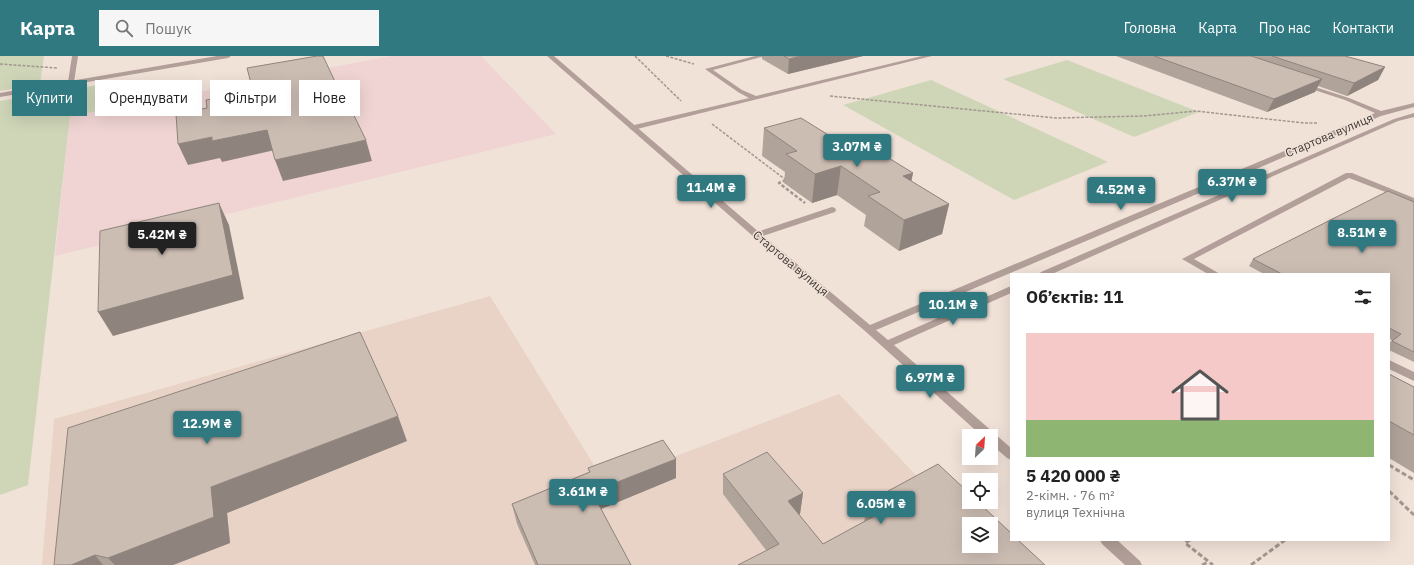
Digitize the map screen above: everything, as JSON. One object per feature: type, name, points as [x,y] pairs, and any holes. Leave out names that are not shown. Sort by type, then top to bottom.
[{"type":"street","points":[[71,80],[75,56]]},
{"type":"street","points":[[83,80],[228,56]]},
{"type":"street","name":"Стартова вулиця","points":[[550,56],[757,235],[869,329],[981,429]]},
{"type":"street","points":[[708,69],[762,56]]},
{"type":"street","points":[[633,128],[930,56]]},
{"type":"street","points":[[708,69],[740,91],[755,98]]},
{"type":"street","points":[[1295,82],[1347,99],[1396,120]]},
{"type":"street","points":[[0,95],[12,93]]},
{"type":"street","name":"Стартова вулиця","points":[[869,329],[1381,113],[1414,105]]},
{"type":"street","name":"Стартова вулиця","points":[[1046,273],[1396,120],[1414,115]]},
{"type":"street","points":[[1213,273],[1187,259],[1349,175],[1414,201]]},
{"type":"street","points":[[757,235],[832,210]]},
{"type":"street","points":[[886,345],[1010,288]]},
{"type":"street","points":[[1390,365],[1414,377]]},
{"type":"street","name":"Стартова вулиця","points":[[998,444],[1010,454]]},
{"type":"street","points":[[1108,541],[1135,565]]},
{"type":"path","points":[[634,56],[694,114],[708,122],[786,180],[779,183],[819,215]]},
{"type":"path","points":[[666,56],[708,69]]},
{"type":"path","points":[[0,64],[73,69]]},
{"type":"path","points":[[824,95],[1056,118],[1144,116],[1196,111],[1304,123],[1318,122]]},
{"type":"path","points":[[1390,466],[1414,480]]},
{"type":"path","points":[[1390,492],[1414,515]]},
{"type":"path","points":[[1189,541],[1186,543],[1213,565]]},
{"type":"path","points":[[1251,565],[1284,541]]},
{"type":"path","points":[[1202,565],[1208,562]]},
{"type":"shaded area","points":[[392,56],[481,56],[556,134],[55,256],[70,116],[87,116],[87,113],[95,111],[95,116],[202,116],[202,91],[210,90],[210,116],[291,116],[291,80],[263,80]]},
{"type":"shaded area","points":[[490,296],[605,483],[839,394],[962,524],[962,553],[981,553],[1001,565],[42,565],[54,419]]},
{"type":"green space","points":[[0,56],[44,56],[41,80],[12,80],[12,89],[0,91]]},
{"type":"green space","points":[[1067,60],[1199,112],[1134,137],[1003,79]]},
{"type":"green space","points":[[931,80],[1108,162],[1014,200],[843,105]]},
{"type":"green space","points":[[95,85],[95,112],[87,113],[87,87]]},
{"type":"green space","points":[[12,99],[12,116],[70,116],[28,485],[0,495],[0,101]]},
{"type":"building","points":[[323,56],[334,80],[299,80],[299,116],[354,116],[366,140],[275,160],[267,130],[212,141],[212,137],[178,144],[176,116],[202,116],[202,109],[207,108],[206,100],[210,99],[210,116],[291,116],[291,80],[250,80],[247,68]]},
{"type":"building","points":[[784,56],[801,56],[789,59]]},
{"type":"building","points":[[1154,56],[1251,56],[1322,79],[1274,99]]},
{"type":"building","points":[[1272,56],[1345,56],[1385,67],[1354,83]]},
{"type":"building","points":[[801,118],[864,157],[879,152],[913,173],[903,176],[949,204],[904,220],[868,196],[880,192],[841,166],[815,174],[786,154],[797,151],[764,128]]},
{"type":"building","points":[[1388,191],[1414,202],[1414,352],[1392,341],[1401,334],[1390,328],[1390,273],[1280,273],[1253,259]]},
{"type":"building","points":[[219,203],[233,275],[98,312],[100,231]]},
{"type":"building","points":[[360,332],[398,416],[211,487],[214,517],[108,558],[95,555],[71,565],[54,565],[68,428]]},
{"type":"building","points":[[1390,375],[1414,387],[1414,435],[1390,422]]},
{"type":"building","points":[[663,440],[676,459],[592,492],[631,565],[538,565],[512,504],[590,472],[588,468]]},
{"type":"building","points":[[767,452],[803,493],[788,501],[823,544],[878,514],[868,502],[938,464],[962,486],[962,509],[985,509],[994,517],[962,517],[962,553],[998,553],[998,521],[1010,532],[1010,541],[1019,541],[1045,565],[738,565],[779,544],[723,474]]}]
